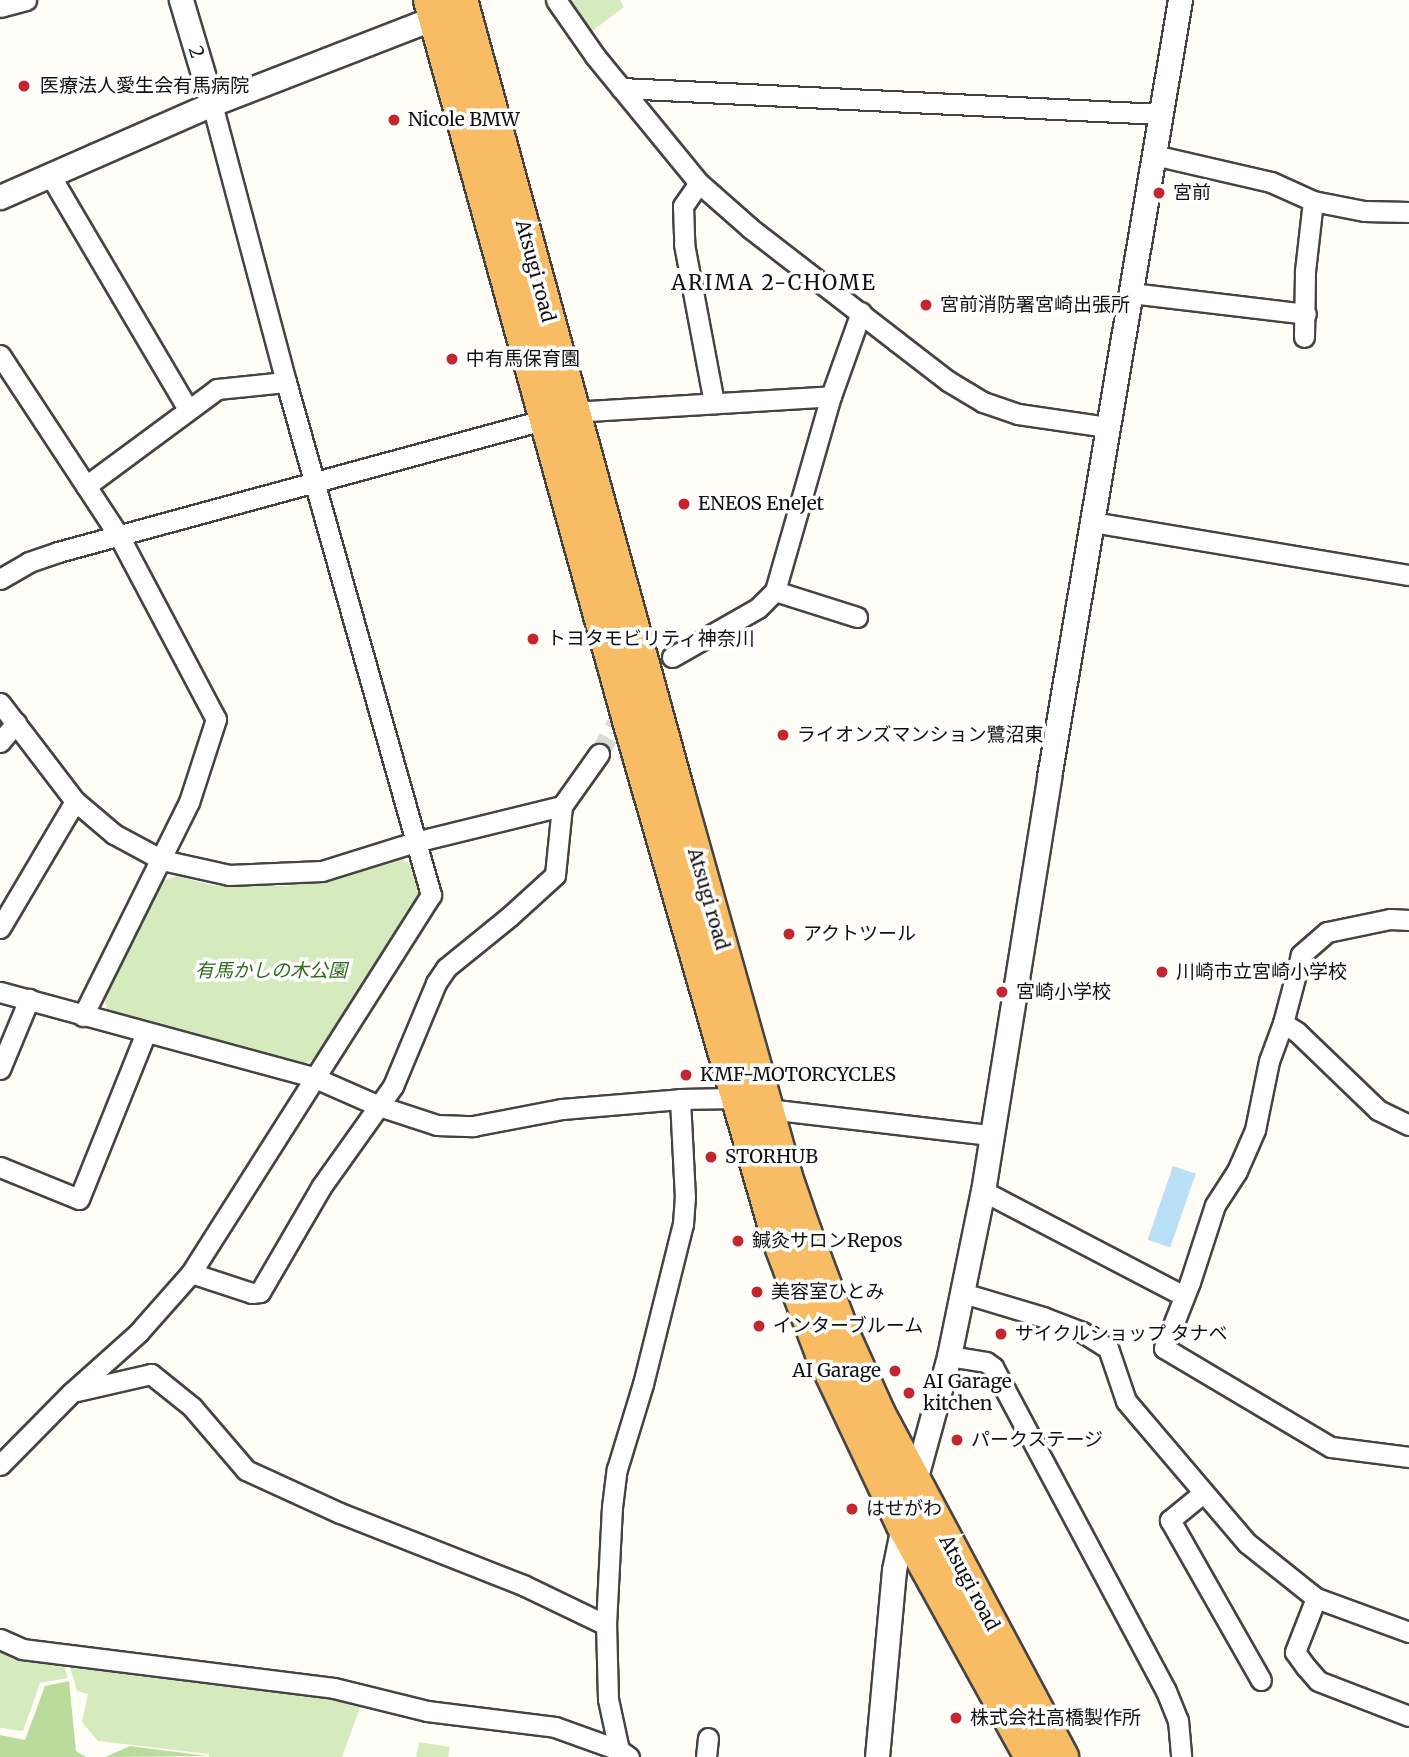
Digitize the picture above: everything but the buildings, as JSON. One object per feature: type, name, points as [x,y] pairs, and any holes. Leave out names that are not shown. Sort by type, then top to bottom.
[{"type":"highway","name":"Atsugi road","points":[[453,5],[736,1098],[778,1238],[822,1354],[903,1525],[1031,1757]]},
{"type":"highway","name":"Atsugi road","points":[[560,416],[805,1232],[844,1336],[879,1414],[1062,1757]]},
{"type":"street","points":[[0,7],[26,0]]},
{"type":"street","name":"2","points":[[181,0],[212,104]]},
{"type":"street","points":[[556,0],[621,88],[699,183],[750,228],[948,381],[983,402],[1018,414],[1107,427]]},
{"type":"street","points":[[877,1757],[894,1570],[903,1525],[949,1356],[983,1191],[1107,427],[1180,0]]},
{"type":"street","points":[[0,197],[212,104],[453,5]]},
{"type":"street","points":[[621,88],[1161,114]]},
{"type":"street","points":[[0,1465],[71,1393],[138,1333],[191,1273],[430,895],[286,382],[212,104]]},
{"type":"street","points":[[1154,155],[1271,182],[1313,201],[1364,211],[1409,212]]},
{"type":"street","points":[[50,175],[188,409]]},
{"type":"street","points":[[699,183],[683,206],[684,244],[714,403]]},
{"type":"street","points":[[1304,337],[1305,271],[1313,201]]},
{"type":"street","points":[[1131,293],[1306,314]]},
{"type":"street","points":[[672,657],[758,608],[775,591],[831,396],[861,312]]},
{"type":"street","points":[[0,355],[119,536],[216,719],[189,802],[83,1016]]},
{"type":"street","points":[[86,486],[217,388],[286,382]]},
{"type":"street","points":[[0,579],[29,562],[315,480],[560,416],[831,396]]},
{"type":"street","points":[[1092,522],[1409,575]]},
{"type":"street","points":[[775,591],[857,617]]},
{"type":"street","points":[[0,703],[75,801],[114,834],[162,860],[229,876],[322,871],[415,842],[562,806]]},
{"type":"street","points":[[0,742],[16,723]]},
{"type":"street","points":[[191,1273],[252,1293],[260,1292],[321,1187],[393,1086],[436,983],[446,968],[555,875],[562,806],[599,754]]},
{"type":"street","points":[[0,928],[75,801]]},
{"type":"street","points":[[1409,920],[1390,919],[1327,932],[1301,955],[1283,1023],[1269,1060],[1255,1130],[1237,1171],[1215,1205],[1164,1348],[1331,1447],[1409,1457]]},
{"type":"street","points":[[0,992],[313,1077],[379,1106],[437,1125],[456,1126],[562,1109],[680,1099],[736,1098]]},
{"type":"street","points":[[0,1069],[29,999]]},
{"type":"street","points":[[1283,1023],[1297,1032],[1378,1110],[1409,1125]]},
{"type":"street","points":[[0,1167],[79,1199],[146,1032]]},
{"type":"street","points":[[624,1753],[608,1699],[606,1625],[617,1469],[643,1384],[682,1224],[685,1198],[680,1099]]},
{"type":"street","points":[[768,1109],[991,1135]]},
{"type":"street","points":[[983,1191],[1184,1296]]},
{"type":"street","points":[[963,1293],[1043,1317],[1082,1332],[1108,1348],[1126,1401],[1247,1543],[1316,1598],[1409,1632]]},
{"type":"street","points":[[949,1356],[986,1362],[993,1367],[1167,1691],[1178,1720],[1181,1757]]},
{"type":"street","points":[[71,1393],[150,1374],[192,1407],[246,1470],[340,1513],[523,1586],[606,1625]]},
{"type":"street","points":[[1203,1493],[1170,1520],[1261,1680]]},
{"type":"street","points":[[1316,1598],[1295,1652],[1306,1668],[1318,1681],[1409,1716]]},
{"type":"street","points":[[0,1639],[22,1648],[334,1688],[427,1711],[555,1727],[624,1753]]},
{"type":"green space","points":[[571,0],[620,0],[624,7],[591,32]]},
{"type":"green space","name":"有馬かしの木公園","points":[[398,857],[411,865],[419,894],[314,1060],[296,1065],[108,1012],[103,996],[159,882],[177,876],[215,886],[287,886],[331,878]]},
{"type":"green space","points":[[0,1646],[61,1658],[68,1678],[40,1683],[23,1731],[0,1728]]},
{"type":"green space","points":[[66,1654],[311,1690],[361,1705],[342,1757],[209,1757],[209,1754],[98,1741],[82,1722],[88,1694],[77,1691]]},
{"type":"green space","points":[[69,1681],[76,1751],[86,1757],[0,1757],[0,1735],[25,1740],[45,1686]]},
{"type":"green space","points":[[419,1742],[450,1747],[448,1757],[416,1757]]},
{"type":"green space","points":[[130,1746],[207,1756],[105,1757]]},
{"type":"water","points":[[1173,1166],[1196,1174],[1170,1248],[1148,1240]]},
{"type":"tunnel","points":[[599,754],[642,677],[672,657]]},
{"type":"place","name":"医療法人愛生会有馬病院","points":[[24,86]]},
{"type":"place","name":"Nicole BMW","points":[[394,120]]},
{"type":"place","name":"宮前","points":[[1159,193]]},
{"type":"place","name":"宮前消防署宮崎出張所","points":[[926,305]]},
{"type":"place","name":"中有馬保育園","points":[[452,359]]},
{"type":"place","name":"ENEOS EneJet","points":[[684,504]]},
{"type":"place","name":"トヨタモビリティ神奈川","points":[[533,639]]},
{"type":"place","name":"ライオンズマンション鷺沼東","points":[[783,735]]},
{"type":"place","name":"アクトツール","points":[[789,934]]},
{"type":"place","name":"川崎市立宮崎小学校","points":[[1162,972]]},
{"type":"place","name":"宮崎小学校","points":[[1002,992]]},
{"type":"place","name":"KMF-MOTORCYCLES","points":[[686,1075]]},
{"type":"place","name":"STORHUB","points":[[711,1157]]},
{"type":"place","name":"鍼灸サロンRepos","points":[[738,1241]]},
{"type":"place","name":"美容室ひとみ","points":[[757,1292]]},
{"type":"place","name":"インターブルーム","points":[[759,1326]]},
{"type":"place","name":"サイクルショップ タナベ","points":[[1001,1334]]},
{"type":"place","name":"AI Garage","points":[[895,1371]]},
{"type":"place","name":"AI Garage kitchen","points":[[909,1393]]},
{"type":"place","name":"パークステージ","points":[[957,1440]]},
{"type":"place","name":"はせがわ","points":[[852,1509]]},
{"type":"place","name":"株式会社高橋製作所","points":[[956,1718]]},
{"type":"district","name":"ARIMA 2-CHOME","points":[[774,283]]}]
